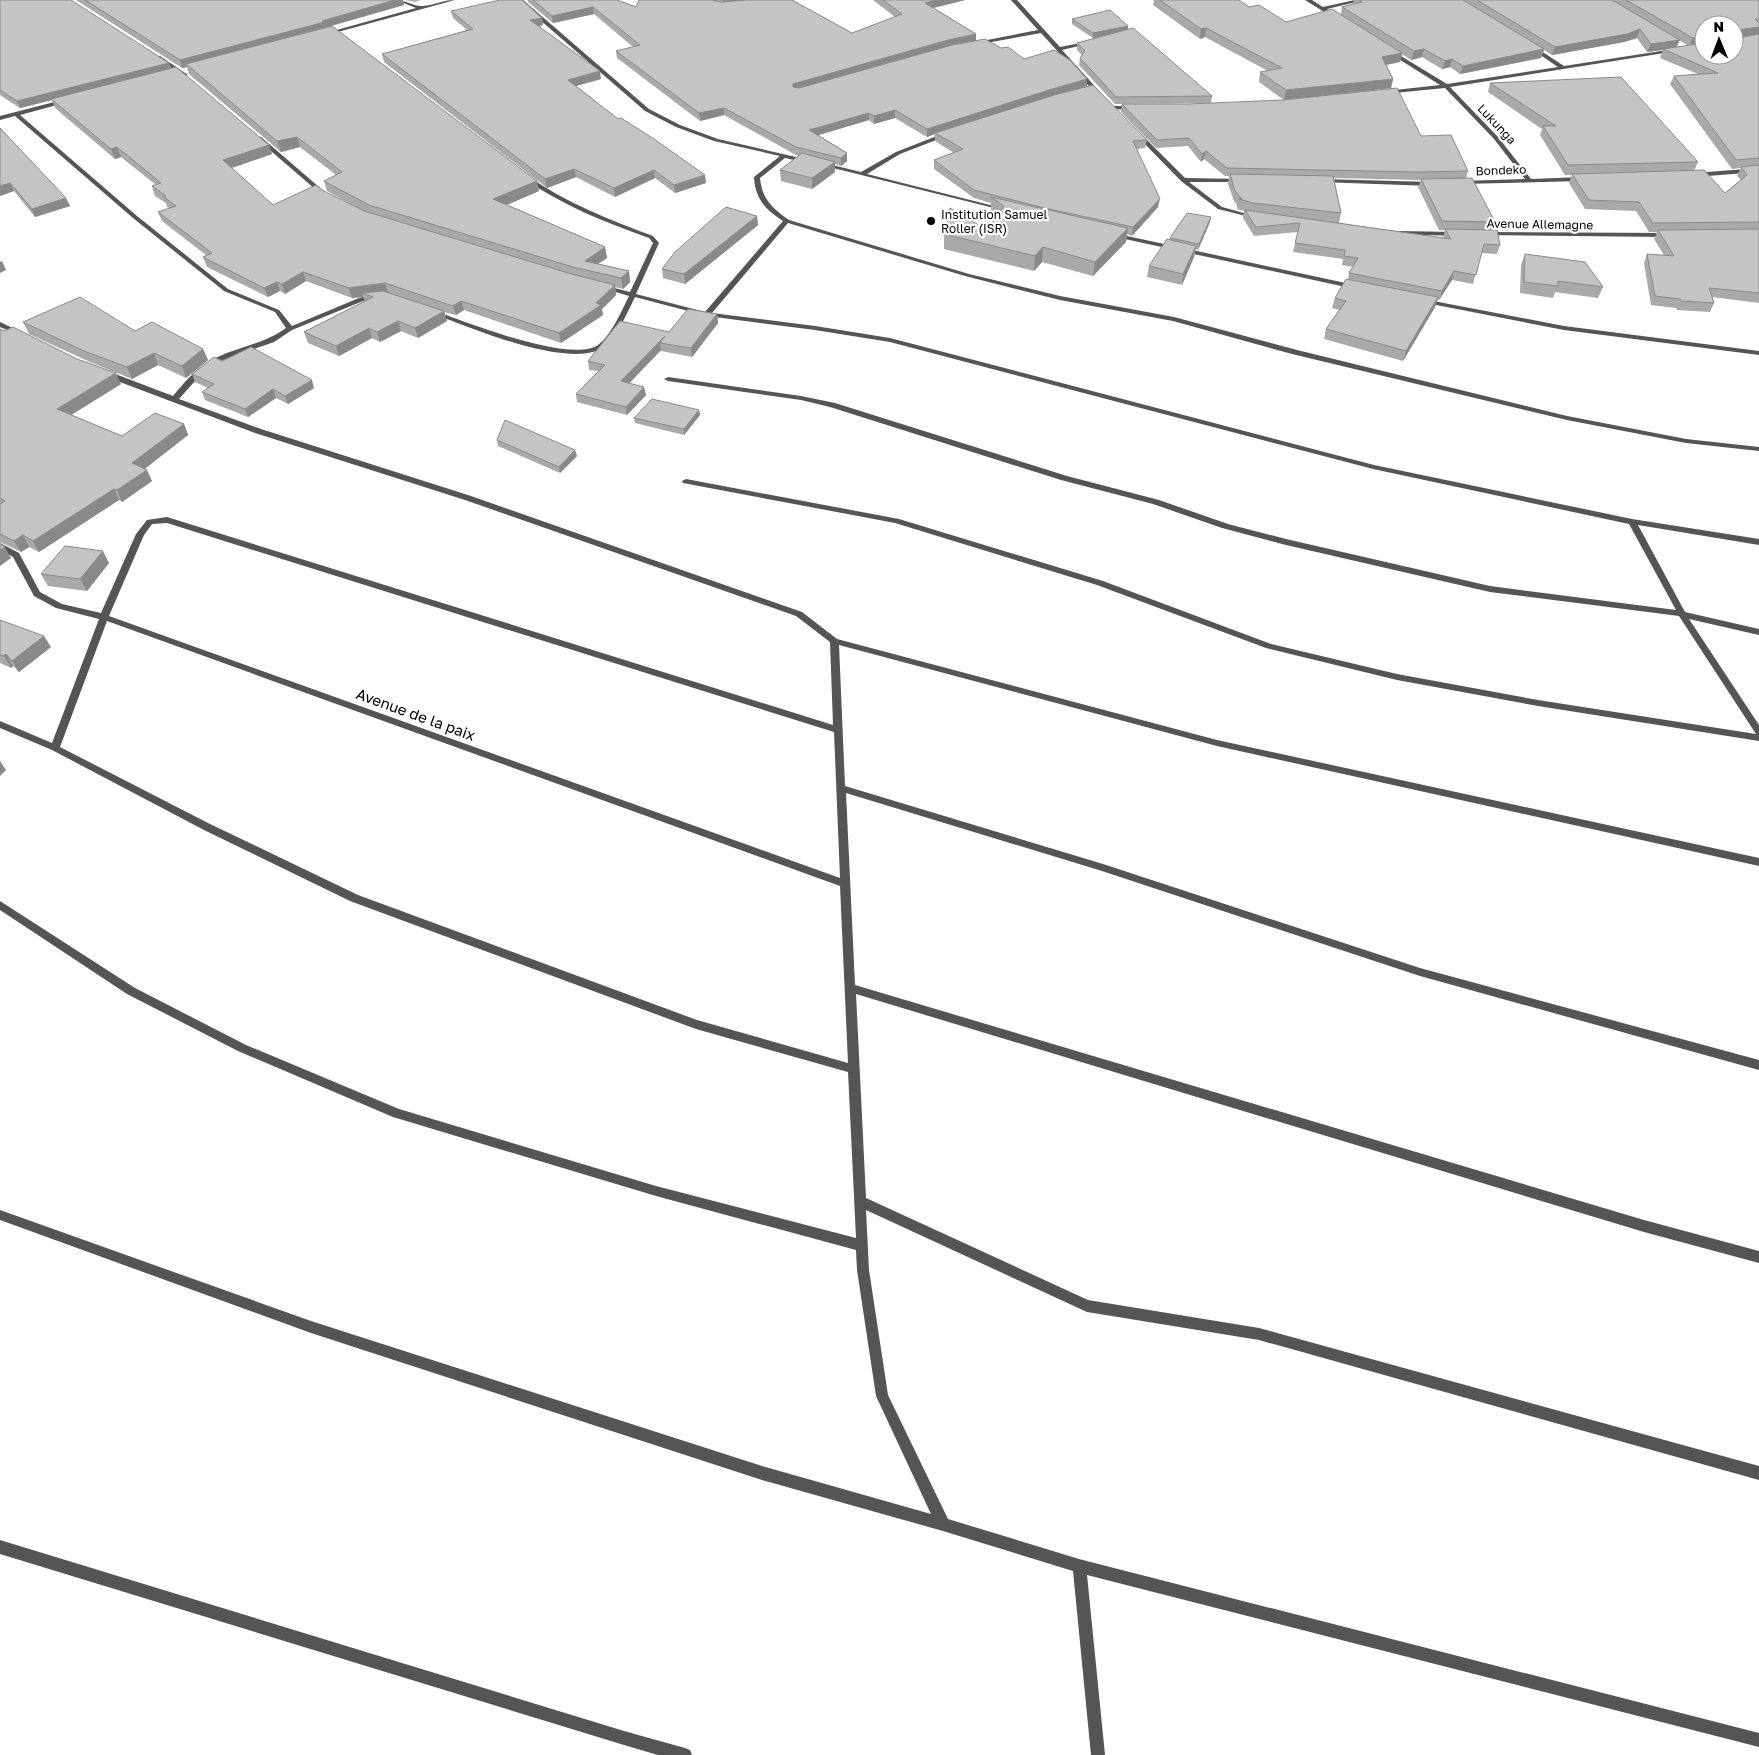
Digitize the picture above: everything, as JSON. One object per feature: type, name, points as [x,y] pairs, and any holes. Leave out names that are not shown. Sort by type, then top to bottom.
[{"type":"street","points":[[399,0],[420,8]]},
{"type":"street","points":[[318,36],[452,0]]},
{"type":"street","points":[[520,0],[647,110],[678,126],[716,140],[1014,212]]},
{"type":"street","points":[[1014,0],[1094,89],[1120,114]]},
{"type":"street","points":[[1308,0],[1347,24]]},
{"type":"street","points":[[1322,9],[1362,0]]},
{"type":"street","points":[[337,31],[344,37]]},
{"type":"street","points":[[972,45],[1043,31]]},
{"type":"street","points":[[1058,49],[1094,41]]},
{"type":"street","points":[[1524,41],[1563,68]]},
{"type":"street","name":"Lukunga","points":[[1380,45],[1446,86],[1503,146],[1530,180]]},
{"type":"street","points":[[1378,94],[1446,86],[1677,50]]},
{"type":"street","points":[[149,51],[189,78]]},
{"type":"street","points":[[172,74],[190,70]]},
{"type":"street","points":[[1085,91],[1094,89]]},
{"type":"street","points":[[0,118],[70,100]]},
{"type":"street","points":[[1114,108],[1141,108]]},
{"type":"street","points":[[15,114],[135,218],[226,290],[277,311],[290,329]]},
{"type":"street","points":[[1132,128],[1184,180],[1220,208],[1260,219]]},
{"type":"street","points":[[862,174],[898,153],[951,132]]},
{"type":"street","points":[[255,134],[328,197]]},
{"type":"street","points":[[784,156],[757,177],[757,190],[768,208],[788,221],[976,277],[1060,298],[1174,320],[1295,352],[1567,418],[1686,440],[1759,449]]},
{"type":"street","points":[[1686,175],[1759,170]]},
{"type":"street","points":[[424,309],[545,349],[584,351],[601,347],[613,330],[632,295],[656,242],[651,237],[589,213],[546,192],[520,173]]},
{"type":"street","name":"Bondeko","points":[[1452,183],[1588,178]]},
{"type":"street","points":[[1184,180],[1250,180]]},
{"type":"street","points":[[1318,181],[1404,184],[1443,183]]},
{"type":"street","points":[[707,314],[788,221]]},
{"type":"street","name":"Avenue Allemagne","points":[[1389,233],[1469,234]]},
{"type":"street","points":[[1110,234],[1361,288]]},
{"type":"street","name":"Avenue Allemagne","points":[[1479,234],[1674,235]]},
{"type":"street","points":[[598,286],[707,314],[890,340],[1373,467],[1632,522],[1759,542]]},
{"type":"street","points":[[175,399],[193,376],[212,362],[279,338],[290,329],[360,299],[374,296],[387,297]]},
{"type":"street","points":[[1419,300],[1564,328],[1759,353]]},
{"type":"street","points":[[0,324],[26,337]]},
{"type":"street","points":[[95,370],[258,431],[468,498],[799,614],[834,641],[1217,743],[1759,862]]},
{"type":"street","points":[[668,379],[801,398],[832,405],[1064,478],[1156,502],[1225,526],[1286,542],[1490,589],[1682,614],[1759,632]]},
{"type":"street","points":[[686,481],[896,521],[1100,583],[1269,646],[1397,677],[1548,705],[1759,738]]},
{"type":"street","points":[[54,748],[104,617],[140,534],[150,522],[168,520],[838,730]]},
{"type":"street","points":[[1632,522],[1682,614],[1759,732]]},
{"type":"street","name":"Avenue de la paix","points":[[0,546],[16,555],[37,594],[59,606],[104,617],[845,884]]},
{"type":"street","points":[[834,641],[863,1270],[882,1396],[943,1524]]},
{"type":"street","points":[[0,724],[54,748],[207,827],[354,898],[696,1024],[854,1069]]},
{"type":"street","points":[[841,788],[1104,868],[1420,972],[1759,1064]]},
{"type":"street","points":[[0,905],[131,991],[242,1048],[397,1113],[656,1192],[862,1246]]},
{"type":"street","points":[[850,988],[1644,1226],[1759,1257]]},
{"type":"street","points":[[860,1201],[1087,1306],[1258,1334],[1759,1473]]},
{"type":"street","points":[[0,1215],[311,1327],[762,1473],[943,1524],[1079,1566],[1759,1740]]},
{"type":"street","points":[[0,1547],[685,1755]]},
{"type":"street","points":[[1079,1566],[1098,1755]]},
{"type":"building","points":[[0,0],[71,0],[169,63],[17,101],[0,90]]},
{"type":"building","points":[[85,0],[395,0],[322,21],[325,22],[180,60]]},
{"type":"building","points":[[500,0],[522,0],[542,18],[530,20],[600,71],[568,80],[618,119],[621,118],[654,139],[705,175],[674,185],[654,170],[614,188],[574,169],[545,179],[382,54],[473,29],[451,11]]},
{"type":"building","points":[[533,0],[617,0],[636,7],[639,0],[712,0],[721,2],[792,0],[852,33],[902,14],[883,0],[937,0],[925,3],[976,34],[948,40],[793,84],[793,87],[799,88],[952,45],[985,39],[1001,48],[1008,47],[1024,59],[1054,50],[1070,60],[1087,79],[927,129],[895,110],[874,116],[869,113],[809,130],[847,153],[841,158],[796,147],[724,108],[699,113],[616,51],[640,45],[593,7],[552,16]]},
{"type":"building","points":[[1160,0],[1239,0],[1249,7],[1259,5],[1286,22],[1332,9],[1402,53],[1382,57],[1393,79],[1286,90],[1260,72],[1282,68],[1206,28],[1201,29]]},
{"type":"building","points":[[1359,0],[1463,0],[1544,49],[1463,66],[1452,59],[1445,61],[1424,49],[1414,51],[1342,7],[1362,2]]},
{"type":"building","points":[[1477,0],[1612,0],[1680,40],[1651,44],[1640,29],[1627,34],[1555,47]]},
{"type":"building","points":[[1626,0],[1759,0],[1759,19],[1755,19],[1759,23],[1759,27],[1744,29],[1744,15],[1694,15],[1693,38]]},
{"type":"building","points":[[1110,10],[1128,26],[1093,33],[1072,19]]},
{"type":"building","points":[[332,26],[537,181],[493,199],[605,247],[585,261],[629,271],[621,278],[573,267],[369,205],[324,181],[342,172],[297,137],[277,141],[186,64]]},
{"type":"building","points":[[1133,28],[1212,96],[1116,97],[1080,58],[1085,51],[1077,43]]},
{"type":"building","points":[[1759,34],[1759,158],[1736,160],[1674,76],[1718,73],[1700,65],[1744,65],[1744,37]]},
{"type":"building","points":[[1694,44],[1694,63],[1663,49]]},
{"type":"building","points":[[176,67],[269,145],[223,160],[273,205],[316,185],[322,190],[364,211],[568,273],[615,285],[596,303],[601,305],[559,333],[461,301],[453,306],[385,283],[349,288],[303,272],[282,284],[277,282],[264,288],[203,257],[212,253],[158,212],[176,206],[152,186],[161,183],[117,147],[111,149],[51,99]]},
{"type":"building","points":[[1621,77],[1698,162],[1568,165],[1543,126],[1556,126],[1490,83]]},
{"type":"building","points":[[1093,85],[1147,140],[1133,141],[1160,199],[1133,227],[1044,208],[974,190],[934,160],[963,149],[935,133],[1054,95]]},
{"type":"building","points":[[1397,88],[1421,136],[1451,135],[1468,171],[1417,172],[1227,168],[1206,151],[1202,154],[1189,138],[1157,140],[1122,104],[1188,104],[1283,100]]},
{"type":"building","points":[[0,128],[66,198],[32,209],[10,183],[0,186]]},
{"type":"building","points":[[802,153],[835,162],[812,178],[780,170]]},
{"type":"building","points":[[1759,165],[1759,222],[1653,223],[1639,202],[1589,200],[1572,174],[1704,170],[1725,193],[1747,175],[1741,167]]},
{"type":"building","points":[[1230,174],[1333,176],[1341,213],[1253,203],[1239,199],[1242,199],[1235,191]]},
{"type":"building","points":[[1472,178],[1495,222],[1442,221],[1421,179]]},
{"type":"building","points":[[991,197],[1128,228],[1095,262],[1043,247],[1035,256],[944,234],[950,208],[987,230],[1004,206]]},
{"type":"building","points":[[726,207],[757,216],[684,274],[662,269],[675,252]]},
{"type":"building","points":[[1245,210],[1451,239],[1445,229],[1497,230],[1500,245],[1484,244],[1476,275],[1454,271],[1442,291],[1349,273],[1358,258],[1344,256],[1345,250],[1295,243],[1300,223],[1256,227]]},
{"type":"building","points":[[1187,213],[1211,217],[1199,244],[1170,238]]},
{"type":"building","points":[[1759,229],[1759,293],[1709,288],[1714,303],[1681,301],[1680,299],[1655,296],[1647,254],[1674,256],[1658,230]]},
{"type":"building","points":[[1167,239],[1196,246],[1183,274],[1149,266]]},
{"type":"building","points":[[1525,254],[1585,262],[1603,287],[1558,281],[1558,286],[1524,282]]},
{"type":"building","points":[[1346,279],[1438,297],[1406,351],[1326,329],[1346,301],[1335,298]]},
{"type":"building","points":[[383,291],[444,311],[415,328],[398,321],[377,332],[369,328],[336,346],[304,332],[373,297],[362,293]]},
{"type":"building","points":[[80,297],[135,331],[152,322],[203,349],[182,366],[154,353],[127,367],[84,351],[23,322]]},
{"type":"building","points":[[688,309],[717,314],[691,348],[660,343],[665,336],[621,381],[644,387],[626,407],[576,394],[605,365],[588,361],[620,321],[669,332]]},
{"type":"building","points":[[13,327],[77,359],[116,373],[57,409],[122,436],[155,413],[184,424],[132,463],[147,470],[33,541],[23,535],[14,541],[0,534],[0,504],[5,501],[0,498],[0,329],[4,331]]},
{"type":"building","points":[[251,347],[312,380],[285,396],[273,389],[245,409],[202,392],[214,384],[192,374],[214,357],[222,361]]},
{"type":"building","points":[[652,399],[699,410],[684,429],[634,418]]},
{"type":"building","points":[[505,420],[575,450],[559,467],[497,440]]},
{"type":"building","points":[[65,546],[103,551],[80,579],[41,574]]},
{"type":"building","points":[[0,620],[44,636],[12,661],[6,654],[4,656],[0,655]]},
{"type":"place","name":"Institution Samuel Roller (ISR)","points":[[931,221]]}]
